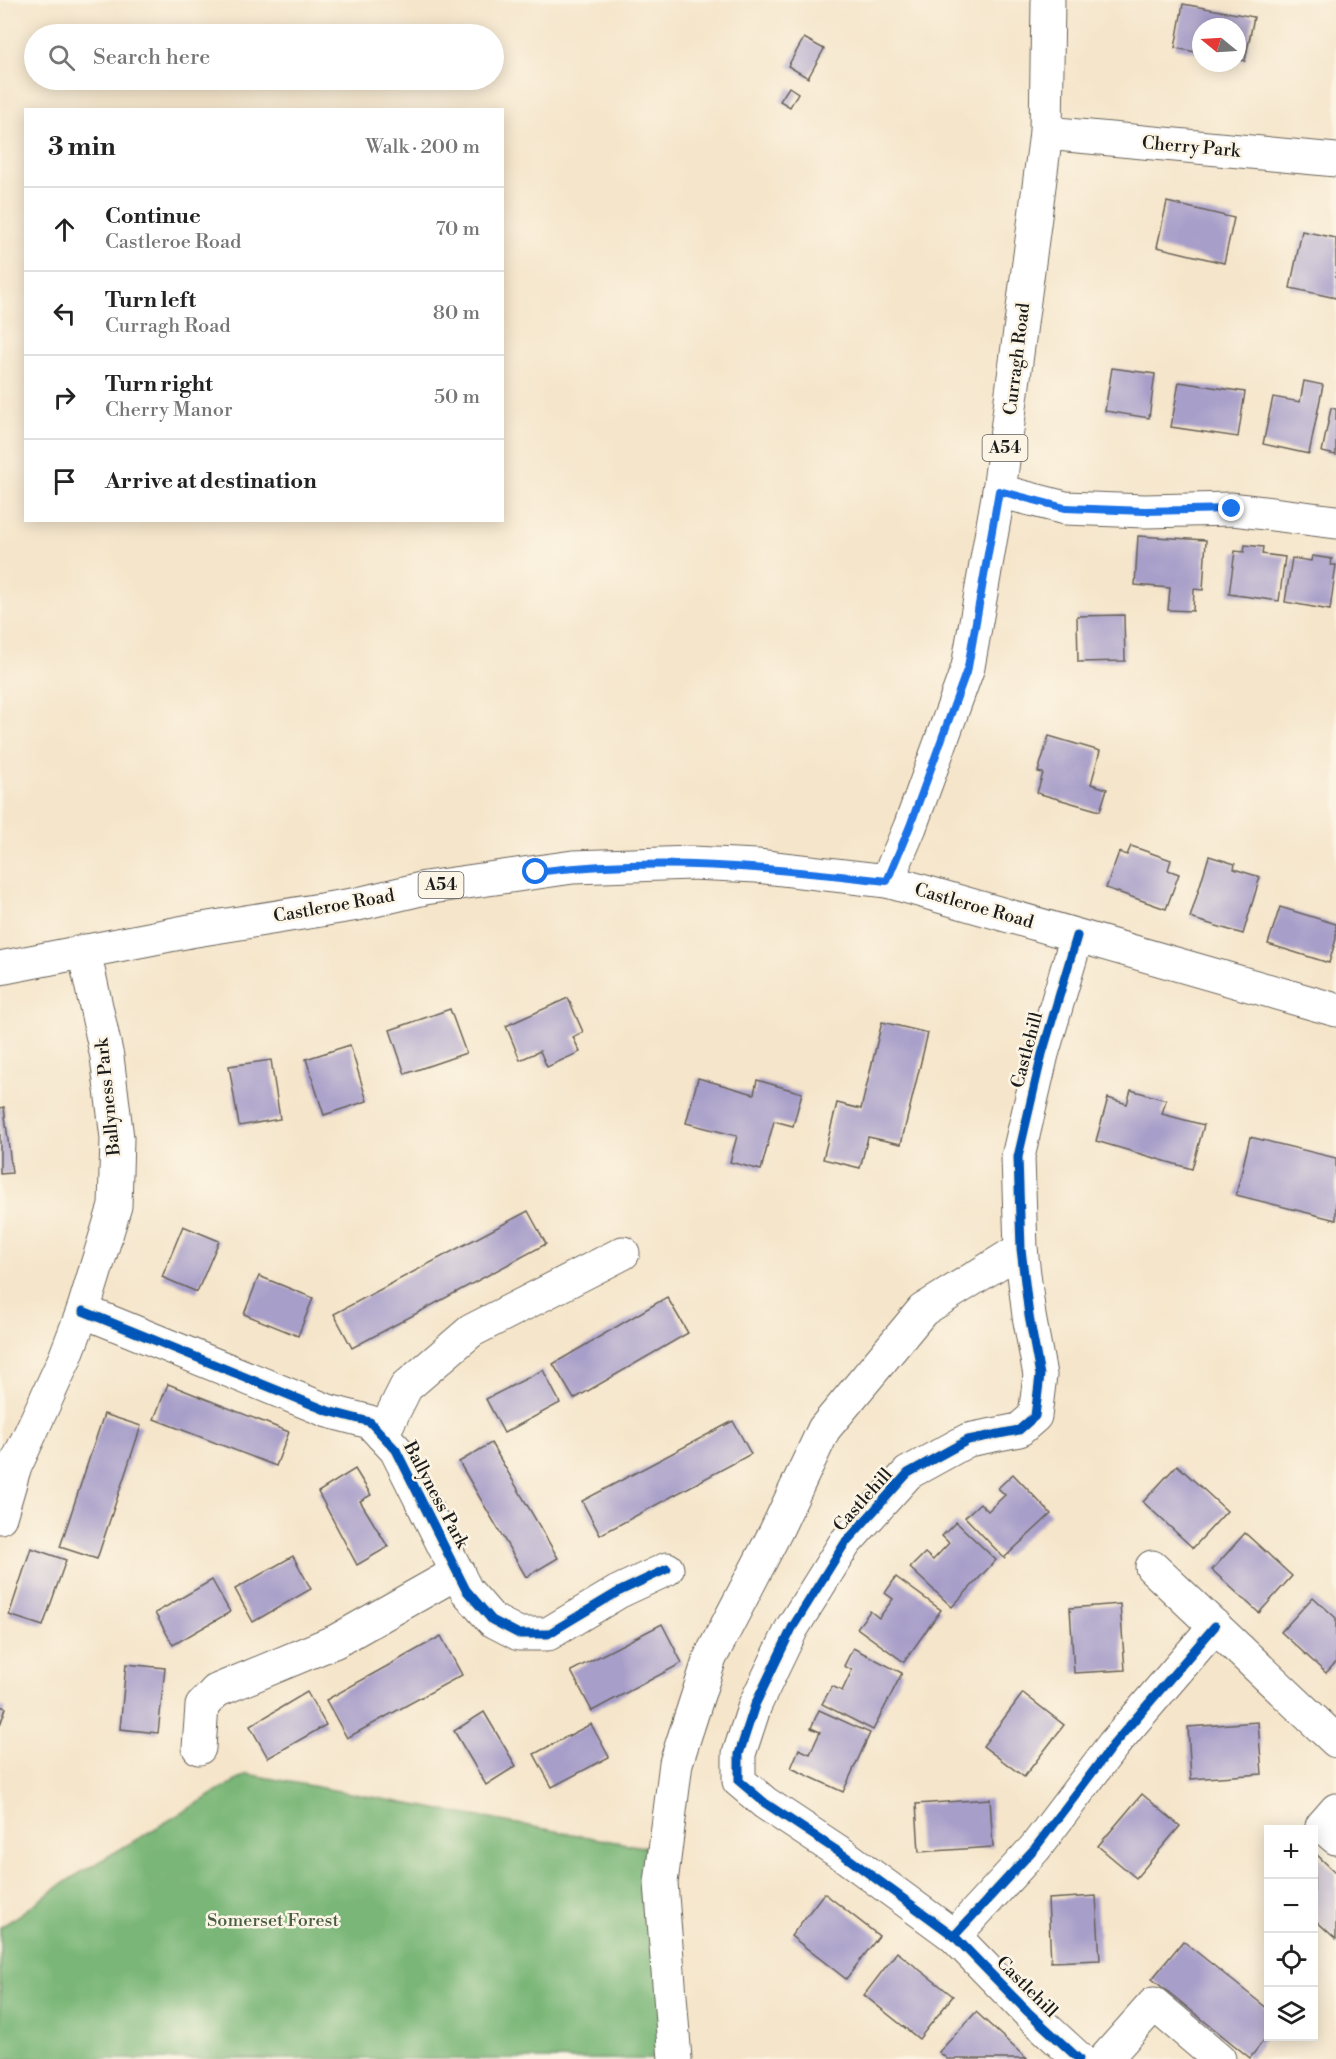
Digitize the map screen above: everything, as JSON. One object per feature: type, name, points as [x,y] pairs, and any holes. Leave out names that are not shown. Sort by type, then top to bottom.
[{"type":"street","name":"Curragh Road","points":[[887,881],[910,826],[968,667],[999,491],[1046,133],[1048,0]]},
{"type":"street","name":"Cherry Park","points":[[1046,133],[1336,160]]},
{"type":"street","points":[[999,491],[1065,508],[1145,511],[1232,509],[1336,522]]},
{"type":"street","name":"Castleroe Road","points":[[0,969],[84,951],[358,904],[425,888],[573,867],[704,863],[757,866],[887,881],[1336,1010]]},
{"type":"street","name":"Castlehill","points":[[1077,936],[1042,1054],[1018,1157],[1020,1249],[1040,1375],[1035,1416],[1019,1430],[968,1440],[908,1473],[845,1543],[792,1628],[755,1705],[739,1754],[738,1781],[765,1803],[845,1856],[954,1936],[1028,2012],[1079,2059]]},
{"type":"street","name":"Ballyness Park","points":[[0,1517],[14,1469],[65,1358],[83,1311],[114,1206],[117,1138],[107,1057],[84,951]]},
{"type":"street","points":[[675,2059],[661,1883],[676,1762],[710,1658],[776,1531],[824,1429],[923,1310],[1020,1249]]},
{"type":"street","name":"Ballyness Park","points":[[382,1435],[406,1387],[471,1331],[623,1253]]},
{"type":"street","name":"Ballyness Park","points":[[83,1311],[328,1411],[370,1422],[396,1450],[466,1590],[492,1620],[519,1634],[548,1634],[618,1592],[667,1569]]},
{"type":"street","points":[[1152,1567],[1336,1741]]},
{"type":"street","name":"Ballyness Park","points":[[199,1748],[202,1706],[216,1691],[336,1641],[458,1572]]},
{"type":"street","points":[[954,1936],[1035,1848],[1113,1745],[1215,1626]]},
{"type":"street","points":[[1336,1810],[1322,1826],[1336,1838]]},
{"type":"street","points":[[1105,2059],[1154,2004],[1219,2059]]},
{"type":"green space","name":"Somerset Forest","points":[[247,1774],[648,1848],[668,2059],[0,2059],[0,1928],[70,1879]]},
{"type":"building","points":[[1183,4],[1254,17],[1246,56],[1246,18],[1192,18],[1192,51],[1175,48]]},
{"type":"building","points":[[804,38],[824,49],[808,78],[788,66]]},
{"type":"building","points":[[789,87],[798,93],[790,107],[780,101]]},
{"type":"building","points":[[1167,202],[1234,218],[1224,263],[1157,247]]},
{"type":"building","points":[[1302,231],[1336,238],[1336,298],[1290,288]]},
{"type":"building","points":[[1112,368],[1155,374],[1149,418],[1105,411]]},
{"type":"building","points":[[1304,381],[1323,385],[1309,454],[1263,444],[1273,397],[1300,402]]},
{"type":"building","points":[[1179,382],[1245,392],[1238,437],[1171,427]]},
{"type":"building","points":[[1331,408],[1336,409],[1336,455],[1322,452]]},
{"type":"building","points":[[1138,536],[1206,540],[1203,590],[1194,589],[1193,611],[1168,610],[1170,588],[1135,585]]},
{"type":"building","points":[[1245,545],[1263,547],[1262,554],[1285,557],[1279,601],[1229,594],[1235,551],[1244,552]]},
{"type":"building","points":[[1312,556],[1332,559],[1331,565],[1336,565],[1330,610],[1285,602],[1292,558],[1311,561]]},
{"type":"building","points":[[1124,615],[1125,661],[1078,662],[1077,616]]},
{"type":"building","points":[[1049,736],[1100,751],[1091,784],[1107,789],[1100,811],[1037,793],[1043,773],[1038,772]]},
{"type":"building","points":[[1131,846],[1171,860],[1168,870],[1179,874],[1166,909],[1106,888],[1119,852],[1127,855]]},
{"type":"building","points":[[1209,856],[1235,864],[1234,869],[1260,877],[1243,934],[1190,918]]},
{"type":"building","points":[[1280,907],[1336,924],[1336,939],[1329,963],[1268,944]]},
{"type":"building","points":[[568,998],[583,1032],[573,1037],[580,1052],[547,1067],[540,1051],[520,1060],[506,1026]]},
{"type":"building","points":[[450,1009],[466,1053],[405,1074],[390,1030]]},
{"type":"building","points":[[882,1022],[928,1033],[901,1144],[868,1137],[860,1168],[823,1159],[837,1103],[861,1109]]},
{"type":"building","points":[[350,1045],[367,1101],[324,1115],[306,1059]]},
{"type":"building","points":[[271,1060],[280,1119],[239,1126],[229,1066]]},
{"type":"building","points":[[698,1078],[754,1094],[757,1080],[802,1093],[793,1126],[774,1121],[761,1170],[730,1162],[737,1136],[686,1123]]},
{"type":"building","points":[[1131,1090],[1166,1100],[1162,1114],[1204,1125],[1192,1169],[1096,1141],[1108,1098],[1127,1104]]},
{"type":"building","points":[[4,1107],[12,1173],[0,1174],[0,1108]]},
{"type":"building","points":[[1250,1137],[1336,1158],[1336,1220],[1236,1195]]},
{"type":"building","points":[[528,1211],[546,1244],[352,1348],[334,1314]]},
{"type":"building","points":[[183,1226],[219,1241],[197,1292],[162,1277]]},
{"type":"building","points":[[259,1276],[313,1298],[298,1336],[244,1314]]},
{"type":"building","points":[[667,1297],[688,1333],[574,1399],[553,1364]]},
{"type":"building","points":[[543,1370],[560,1403],[504,1433],[486,1399]]},
{"type":"building","points":[[168,1384],[289,1432],[276,1466],[154,1419]]},
{"type":"building","points":[[104,1414],[141,1426],[97,1559],[60,1547]]},
{"type":"building","points":[[733,1421],[751,1454],[600,1535],[582,1501]]},
{"type":"building","points":[[491,1443],[558,1558],[526,1577],[459,1462]]},
{"type":"building","points":[[1177,1465],[1227,1511],[1193,1548],[1143,1502]]},
{"type":"building","points":[[355,1469],[371,1495],[360,1501],[388,1547],[357,1565],[318,1492]]},
{"type":"building","points":[[1013,1474],[1051,1514],[1004,1558],[965,1517],[980,1503],[988,1511],[1005,1495],[998,1488]]},
{"type":"building","points":[[956,1522],[996,1560],[952,1607],[910,1568],[925,1553],[933,1560],[949,1543],[942,1536]]},
{"type":"building","points":[[1245,1533],[1292,1576],[1259,1613],[1212,1570]]},
{"type":"building","points":[[31,1548],[66,1560],[43,1626],[9,1615]]},
{"type":"building","points":[[293,1556],[311,1589],[253,1622],[235,1589]]},
{"type":"building","points":[[896,1577],[941,1610],[904,1662],[857,1628],[870,1611],[879,1618],[893,1599],[885,1593]]},
{"type":"building","points":[[212,1580],[230,1612],[173,1645],[155,1613]]},
{"type":"building","points":[[1313,1597],[1336,1618],[1336,1662],[1326,1673],[1281,1632]]},
{"type":"building","points":[[1120,1604],[1125,1670],[1074,1673],[1070,1608]]},
{"type":"building","points":[[662,1624],[682,1663],[592,1711],[571,1671]]},
{"type":"building","points":[[441,1636],[462,1675],[347,1738],[326,1700]]},
{"type":"building","points":[[853,1648],[902,1673],[873,1730],[822,1704],[832,1686],[842,1691],[852,1670],[844,1666]]},
{"type":"building","points":[[126,1664],[165,1668],[158,1733],[120,1729]]},
{"type":"building","points":[[307,1692],[326,1725],[268,1758],[250,1726]]},
{"type":"building","points":[[1023,1693],[1064,1725],[1024,1777],[983,1746]]},
{"type":"building","points":[[0,1706],[6,1708],[0,1725]]},
{"type":"building","points":[[819,1710],[870,1733],[843,1792],[791,1768],[799,1749],[810,1754],[820,1732],[811,1728]]},
{"type":"building","points":[[484,1712],[516,1766],[486,1785],[454,1731]]},
{"type":"building","points":[[1258,1722],[1262,1774],[1191,1779],[1188,1727]]},
{"type":"building","points":[[591,1724],[609,1757],[552,1787],[534,1754]]},
{"type":"building","points":[[1142,1794],[1180,1826],[1136,1878],[1098,1846]]},
{"type":"building","points":[[990,1799],[993,1847],[919,1852],[916,1804]]},
{"type":"building","points":[[1318,1856],[1336,1873],[1336,1939],[1318,1923]]},
{"type":"building","points":[[824,1893],[879,1936],[846,1979],[791,1936]]},
{"type":"building","points":[[1096,1896],[1100,1960],[1051,1962],[1048,1899]]},
{"type":"building","points":[[1183,1941],[1264,2006],[1264,2040],[1250,2058],[1152,1979]]},
{"type":"building","points":[[897,1952],[953,1996],[919,2039],[864,1995]]},
{"type":"building","points":[[976,2012],[1027,2059],[947,2059],[939,2052]]},
{"type":"cycle path","points":[[1077,936],[1042,1054],[1018,1157],[1021,1249],[1029,1316],[1040,1375],[1035,1416],[1019,1430],[968,1440],[908,1473],[845,1543],[792,1628],[755,1705],[739,1754],[739,1781],[765,1803],[845,1856],[954,1936],[1028,2012],[1079,2059]]},
{"type":"cycle path","points":[[83,1311],[328,1411],[370,1422],[396,1450],[466,1590],[492,1620],[519,1634],[548,1634],[618,1592],[667,1569]]},
{"type":"cycle path","points":[[954,1936],[1035,1848],[1113,1745],[1215,1626]]},
{"type":"route","points":[[536,872],[573,867],[692,863],[757,866],[887,881],[910,826],[968,667],[999,491],[1065,508],[1145,511],[1232,509]]}]
